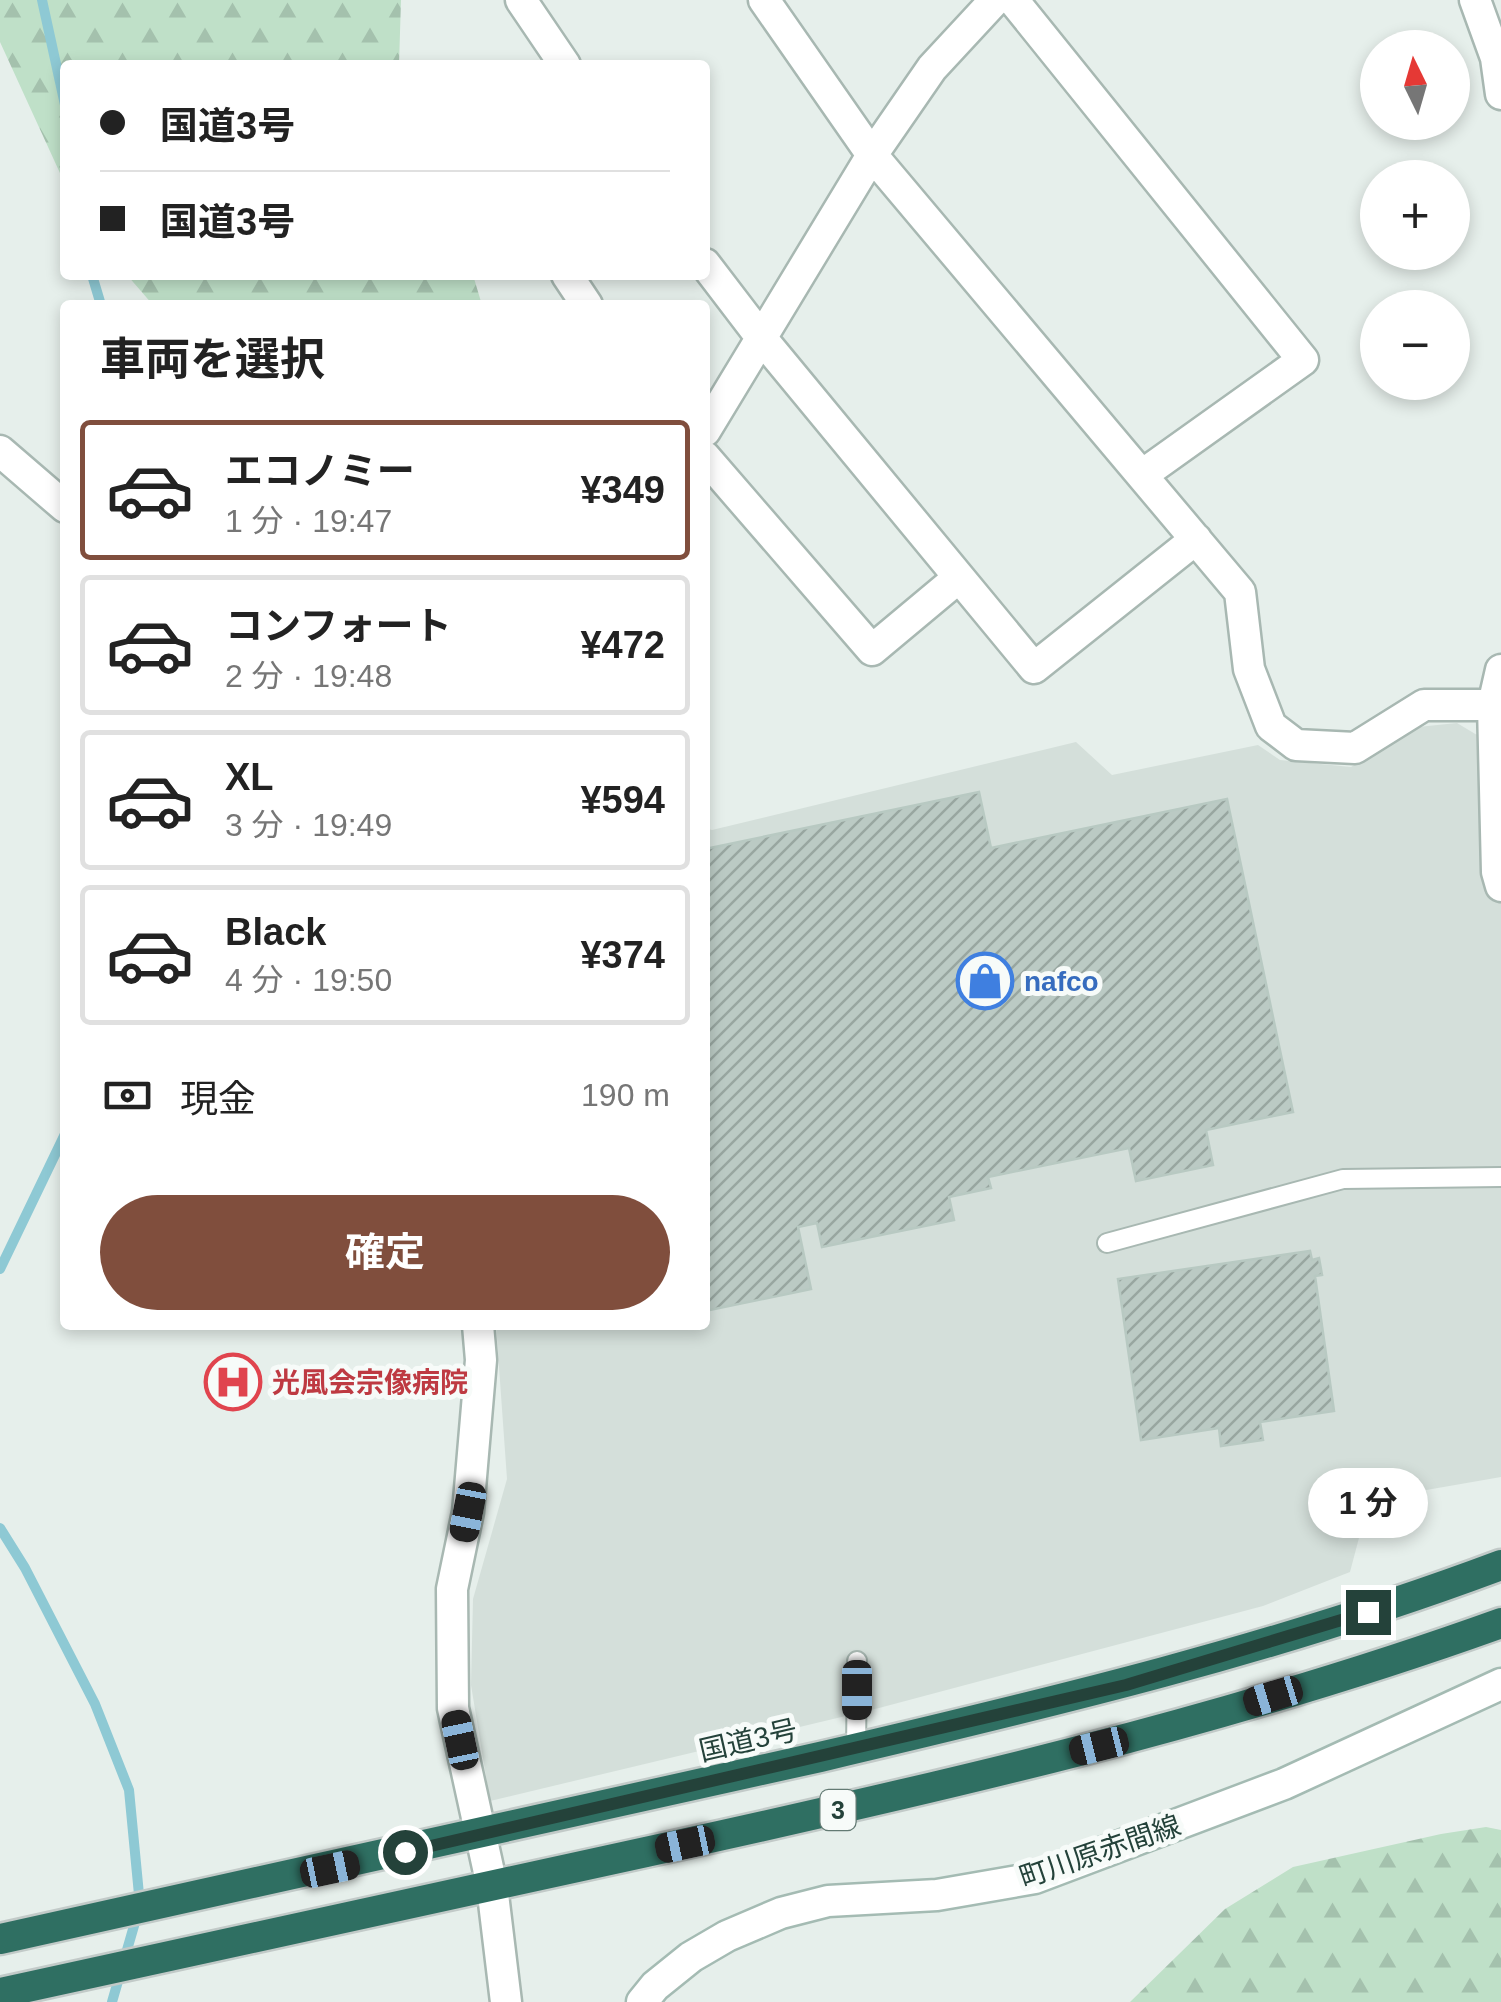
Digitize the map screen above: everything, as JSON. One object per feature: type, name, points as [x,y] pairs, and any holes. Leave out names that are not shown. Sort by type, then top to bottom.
[{"type":"highway","name":"国道3号","points":[[0,1939],[480,1836],[1126,1685],[1402,1602],[1501,1565]]},
{"type":"highway","name":"3","points":[[0,1993],[878,1801],[1136,1737],[1411,1655],[1501,1623]]},
{"type":"street","points":[[764,0],[872,155],[1240,592],[1249,670],[1271,726],[1296,745],[1355,748],[1424,704],[1493,705]]},
{"type":"street","points":[[710,423],[872,155],[932,68],[995,0]]},
{"type":"street","points":[[1013,0],[1303,360],[1142,475]]},
{"type":"street","points":[[1475,0],[1496,58],[1501,94]]},
{"type":"street","points":[[525,1],[562,60]]},
{"type":"street","points":[[710,271],[762,340],[1034,668],[1196,539]]},
{"type":"street","points":[[0,451],[60,503]]},
{"type":"street","points":[[710,462],[872,650],[957,579]]},
{"type":"street","points":[[1501,670],[1493,705],[1497,872],[1501,886]]},
{"type":"street","points":[[478,1330],[481,1360],[468,1512],[452,1589],[453,1708],[492,1886],[506,2002]]},
{"type":"street","name":"町川原赤間線","points":[[642,2002],[691,1957],[780,1913],[828,1901],[937,1895],[1035,1878],[1284,1784],[1501,1684]]},
{"type":"lane","points":[[1107,1242],[1343,1179],[1501,1177]]},
{"type":"lane","points":[[856,1748],[857,1662]]},
{"type":"shaded area","points":[[1457,723],[1477,735],[1501,723],[1501,1477],[1369,1500],[1350,1572],[1263,1606],[879,1708],[490,1801],[471,1685],[473,1599],[507,1479],[496,1330],[710,1330],[710,829],[1076,742],[1112,775],[1258,745],[1280,760],[1351,767],[1418,727]]},
{"type":"green space","points":[[0,0],[401,0],[399,60],[60,60],[60,173],[0,42]]},
{"type":"green space","points":[[131,280],[474,280],[480,300],[149,300]]},
{"type":"green space","points":[[1486,1827],[1501,1830],[1501,2002],[1130,2002],[1225,1909],[1293,1867]]},
{"type":"building","name":"nafco","points":[[979,792],[991,848],[1227,799],[1293,1112],[1206,1130],[1213,1165],[1136,1181],[1129,1148],[988,1177],[991,1188],[949,1197],[954,1220],[822,1247],[817,1223],[798,1227],[811,1289],[710,1310],[710,848]]},
{"type":"building","points":[[1310,1251],[1312,1260],[1319,1258],[1322,1275],[1315,1276],[1334,1411],[1260,1422],[1263,1440],[1221,1446],[1219,1428],[1141,1440],[1118,1279]]},
{"type":"waterway","points":[[42,0],[60,82]]},
{"type":"waterway","points":[[94,280],[100,300]]},
{"type":"waterway","points":[[0,1269],[60,1144]]},
{"type":"waterway","points":[[0,1528],[95,1704],[129,1790],[140,1905],[112,2002]]},
{"type":"place","name":"nafco","points":[[985,981]]},
{"type":"place","name":"光風会宗像病院","points":[[233,1382]]},
{"type":"route","points":[[405,1852],[1126,1685],[1368,1612]]}]
